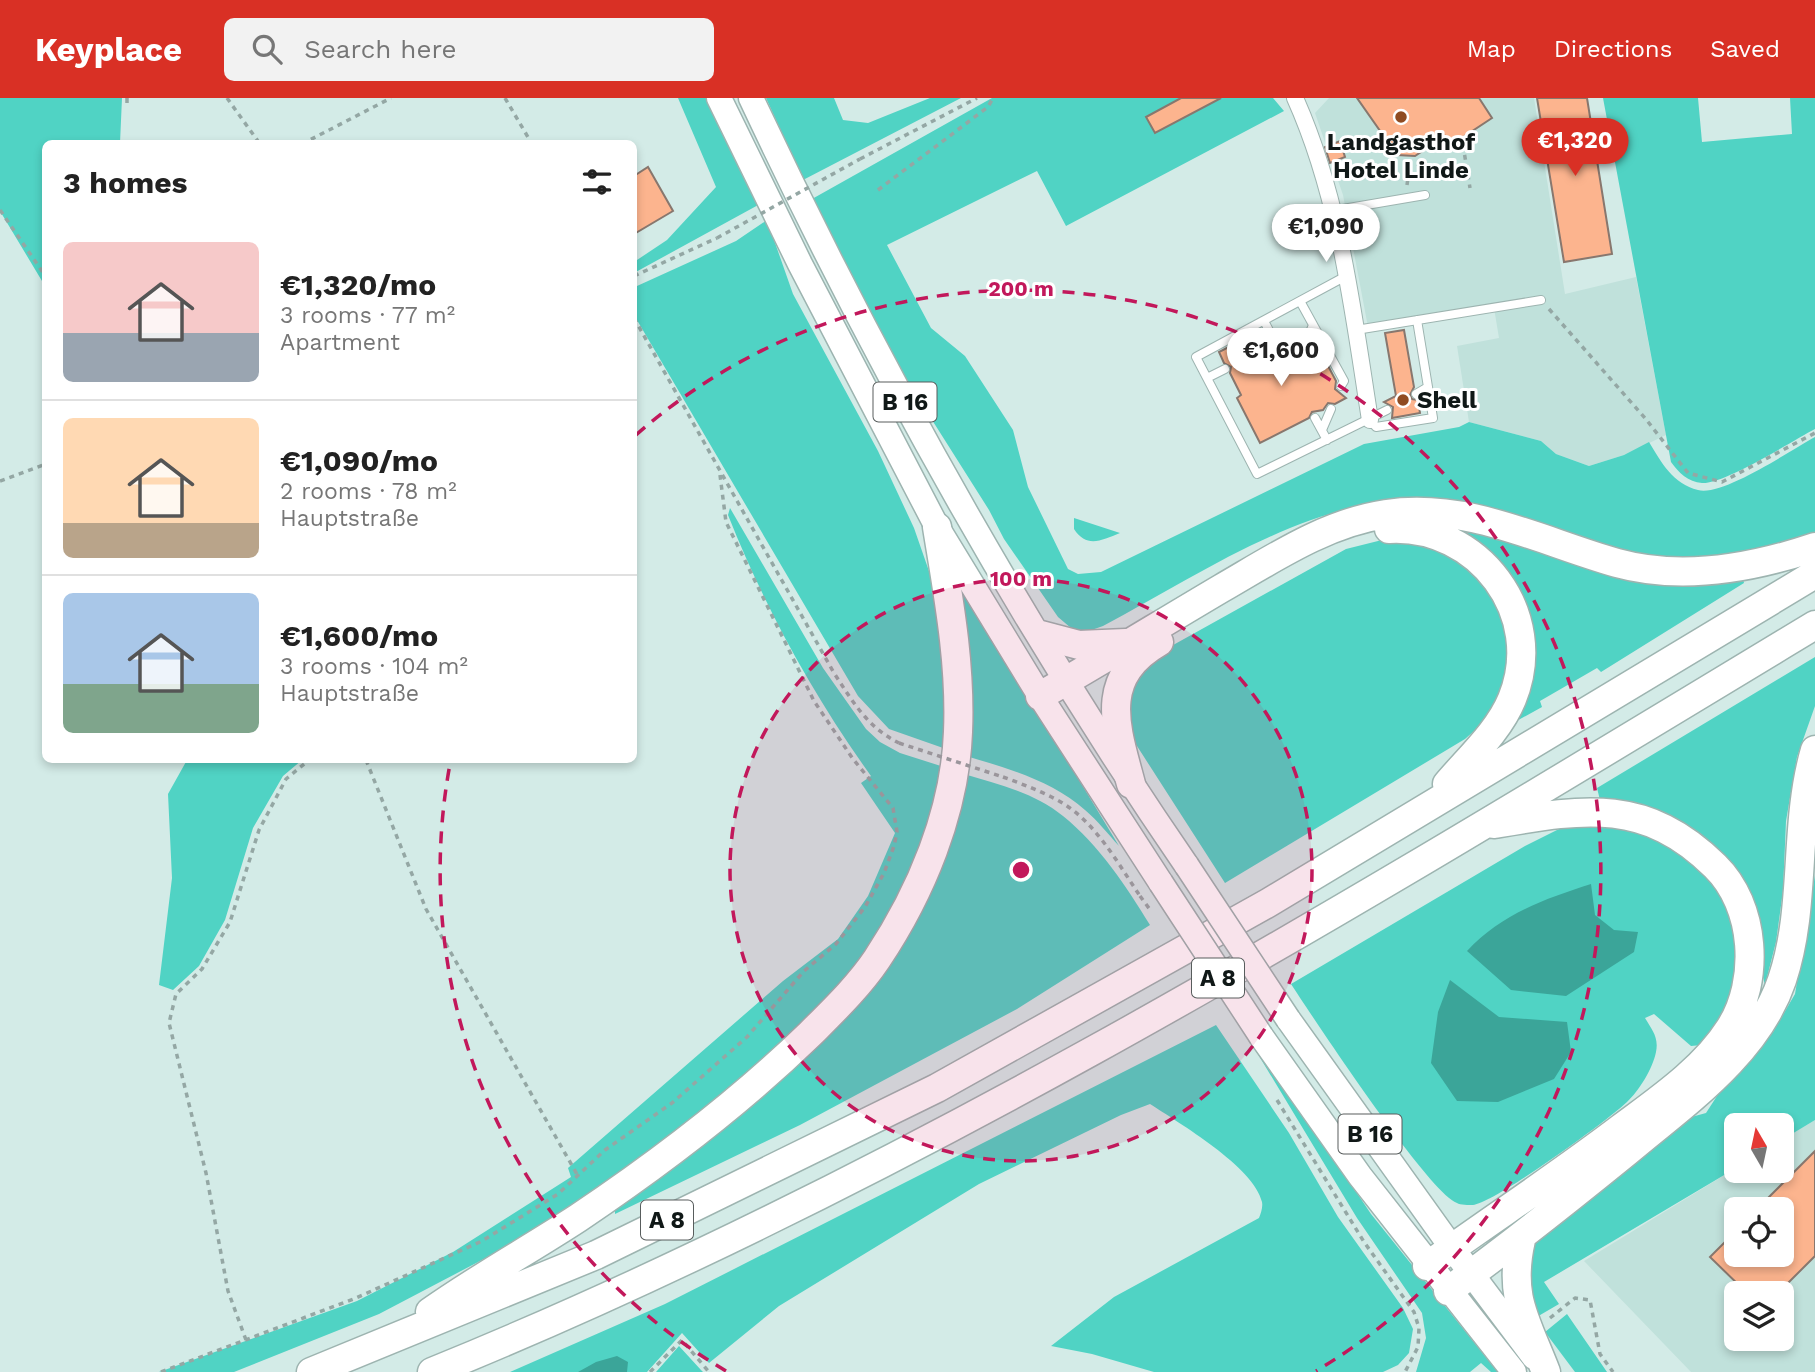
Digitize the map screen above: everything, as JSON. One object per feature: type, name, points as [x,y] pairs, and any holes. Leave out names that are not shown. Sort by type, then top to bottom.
[{"type":"highway","points":[[1040,696],[1284,552],[1329,530],[1387,514],[1421,512],[1488,520],[1618,563],[1655,570],[1712,570],[1760,564],[1815,547]]},
{"type":"highway","points":[[391,1340],[464,1288],[576,1219],[665,1158],[780,1063],[830,1014],[876,961],[907,910],[933,854],[949,793],[958,733],[956,641],[937,527]]},
{"type":"highway","points":[[1131,785],[1117,724],[1116,698],[1131,662],[1148,649],[1298,563],[1351,537],[1405,528],[1448,539],[1483,562],[1500,582],[1510,601],[1521,652],[1519,676],[1506,710],[1479,748],[1429,803]]},
{"type":"highway","name":"A 8","points":[[311,1372],[596,1255],[937,1088],[1268,903],[1429,803],[1815,574]]},
{"type":"highway","name":"A 8","points":[[432,1372],[585,1307],[797,1205],[957,1123],[1189,995],[1815,625]]},
{"type":"highway","points":[[1041,635],[1079,645],[1129,643]]},
{"type":"highway","points":[[1448,1291],[1521,1240],[1726,1068],[1767,1013],[1782,981],[1791,944],[1801,812],[1815,750]]},
{"type":"highway","points":[[1427,1266],[1657,1102],[1709,1056],[1731,1027],[1741,1004],[1750,950],[1746,924],[1737,899],[1720,871],[1676,832],[1650,821],[1616,813],[1578,813],[1475,827]]},
{"type":"highway","points":[[1521,1240],[1514,1281],[1516,1296],[1545,1372]]},
{"type":"main road","name":"B 16","points":[[719,98],[800,264],[937,527],[1040,696],[1150,889],[1261,1036],[1427,1266],[1514,1372]]},
{"type":"main road","name":"B 16","points":[[751,98],[823,252],[965,513],[1131,785],[1288,1019],[1452,1248],[1545,1372]]},
{"type":"street","points":[[1299,100],[1348,275],[1370,419]]},
{"type":"lane","points":[[1331,211],[1425,195]]},
{"type":"lane","points":[[1348,275],[1196,356],[1257,474],[1387,410]]},
{"type":"lane","points":[[1356,330],[1541,300]]},
{"type":"lane","points":[[1300,301],[1344,381],[1341,386]]},
{"type":"lane","points":[[1370,419],[1376,427],[1433,418],[1417,320]]},
{"type":"lane","points":[[1264,321],[1282,355]]},
{"type":"lane","points":[[1305,344],[1313,325]]},
{"type":"lane","points":[[1254,354],[1275,343]]},
{"type":"lane","points":[[1207,378],[1225,369]]},
{"type":"lane","points":[[1416,394],[1428,387]]},
{"type":"lane","points":[[1322,430],[1331,409]]},
{"type":"lane","points":[[1315,418],[1327,440]]},
{"type":"path","points":[[127,98],[127,108]]},
{"type":"path","points":[[227,98],[257,140]]},
{"type":"path","points":[[310,140],[391,98]]},
{"type":"path","points":[[505,98],[530,140]]},
{"type":"path","points":[[637,275],[717,238],[977,98]]},
{"type":"path","points":[[878,190],[988,107],[993,98]]},
{"type":"path","points":[[1463,145],[1470,188]]},
{"type":"path","points":[[1409,198],[1411,156]]},
{"type":"path","points":[[0,210],[42,271]]},
{"type":"path","points":[[1541,300],[1645,418],[1688,473],[1722,482],[1815,433]]},
{"type":"path","points":[[637,323],[720,475],[864,718],[879,733],[899,743],[1003,777],[1060,801],[1096,832],[1150,889]]},
{"type":"path","points":[[0,481],[42,465]]},
{"type":"path","points":[[161,1372],[356,1298],[482,1241],[558,1194],[605,1150],[672,1103],[747,1037],[804,971],[836,944],[865,907],[884,873],[897,832],[893,808],[853,759],[814,701],[726,522],[720,475]]},
{"type":"path","points":[[246,1340],[228,1291],[206,1173],[169,1023],[176,994],[202,969],[230,922],[259,830],[286,779],[305,763]]},
{"type":"path","points":[[367,763],[426,909],[578,1176]]},
{"type":"path","points":[[1271,1091],[1364,1242],[1413,1312],[1419,1328],[1418,1347],[1404,1372]]},
{"type":"path","points":[[1543,1323],[1575,1298],[1590,1300],[1600,1354],[1613,1372]]},
{"type":"path","points":[[650,1372],[682,1340],[709,1372]]},
{"type":"shaded area","points":[[0,98],[122,98],[120,140],[42,140],[42,281],[0,211]]},
{"type":"shaded area","points":[[678,98],[707,98],[760,204],[637,271],[637,260],[667,240],[716,187]]},
{"type":"shaded area","points":[[766,98],[834,98],[843,120],[868,123],[930,98],[961,98],[803,180]]},
{"type":"shaded area","points":[[992,98],[1273,98],[1284,111],[1066,226],[1037,171],[887,245],[931,328],[965,356],[1013,430],[1028,487],[1068,569],[1078,574],[1101,572],[1364,444],[1459,427],[1469,422],[1541,441],[1556,454],[1589,466],[1624,455],[1649,442],[1663,464],[1681,483],[1698,490],[1709,490],[1739,480],[1815,437],[1815,533],[1739,554],[1713,558],[1660,558],[1608,549],[1515,516],[1469,503],[1419,499],[1376,503],[1334,513],[1255,544],[1103,626],[1086,632],[1071,628],[1058,617],[1004,539],[989,510],[896,363],[812,199]]},
{"type":"shaded area","points":[[1329,98],[1534,98],[1565,294],[1636,277],[1666,435],[1624,455],[1589,466],[1556,454],[1541,441],[1469,422],[1457,346],[1499,338],[1494,308],[1544,298],[1368,327],[1343,195],[1315,113]]},
{"type":"shaded area","points":[[1603,98],[1698,98],[1702,142],[1792,134],[1790,98],[1815,98],[1815,429],[1742,470],[1713,481],[1692,481],[1671,462]]},
{"type":"shaded area","points":[[767,220],[793,294],[878,451],[914,528],[930,574],[945,641],[946,749],[889,729],[858,696],[637,320],[637,286],[736,241]]},
{"type":"shaded area","points":[[730,508],[823,668],[866,729],[880,742],[900,753],[944,767],[921,854],[879,940],[817,1015],[667,1143],[543,1228],[379,1314],[234,1372],[159,1372],[357,1301],[453,1252],[571,1177],[568,1168],[783,981],[838,939],[868,896],[895,833],[861,783],[871,776],[829,714],[774,617],[742,550],[728,515]]},
{"type":"shaded area","points":[[1074,518],[1120,533],[1090,541],[1074,529]]},
{"type":"shaded area","points":[[1463,530],[1743,579],[1744,583],[1601,672],[1597,668],[1540,701],[1542,707],[1513,723],[1526,695],[1533,668],[1534,641],[1529,616],[1505,570],[1486,549]]},
{"type":"shaded area","points":[[1386,539],[1405,539],[1456,555],[1502,603],[1512,658],[1492,715],[1465,739],[1225,883],[1128,732],[1131,686],[1138,674],[1166,649],[1346,549]]},
{"type":"shaded area","points":[[949,565],[1119,846],[1090,814],[1059,791],[1013,771],[966,756]]},
{"type":"shaded area","points":[[1815,657],[1815,706],[1797,757],[1786,821],[1783,891],[1776,942],[1765,985],[1740,886],[1600,800],[1597,788]]},
{"type":"shaded area","points":[[185,763],[298,763],[283,776],[253,828],[225,920],[199,966],[173,990],[159,985],[172,878],[168,794]]},
{"type":"shaded area","points":[[964,774],[1028,795],[1063,816],[1100,853],[1150,925],[1017,1009],[800,1125],[615,1214],[615,1204],[708,1138],[796,1066],[873,984],[905,937],[938,874]]},
{"type":"shaded area","points":[[1604,823],[1643,827],[1714,879],[1741,941],[1740,981],[1725,1016],[1702,1045],[1691,1046],[1654,1014],[1645,1018],[1656,1038],[1656,1052],[1645,1079],[1627,1102],[1576,1142],[1504,1190],[1473,1205],[1458,1204],[1442,1192],[1398,1138],[1291,984],[1525,846],[1559,829]]},
{"type":"shaded area","points":[[1815,875],[1815,1120],[1794,1133],[1794,1113],[1724,1113],[1724,1175],[1544,1282],[1559,1304],[1535,1318],[1526,1267],[1537,1240],[1684,1119],[1706,1113],[1728,1079],[1773,1032],[1795,994]]},
{"type":"shaded area","points":[[1591,884],[1595,915],[1614,930],[1638,932],[1634,952],[1566,996],[1511,990],[1467,951],[1508,918],[1540,902]]},
{"type":"shaded area","points":[[1450,980],[1499,1017],[1567,1022],[1571,1052],[1554,1079],[1498,1102],[1457,1101],[1431,1063],[1438,1012]]},
{"type":"shaded area","points":[[1216,1025],[1289,1133],[1338,1217],[1403,1308],[1413,1329],[1409,1353],[1398,1365],[1383,1372],[1154,1372],[1092,1354],[1051,1346],[1114,1297],[1259,1218],[1262,1202],[1245,1175],[1214,1147],[1150,1104],[1121,1115],[979,1184],[779,1306],[709,1363],[682,1333],[647,1372],[510,1372],[665,1304]]},
{"type":"shaded area","points":[[1256,1042],[1371,1214],[1498,1372],[1491,1372],[1481,1363],[1470,1372],[1416,1372],[1426,1338],[1422,1313],[1357,1218],[1253,1046]]},
{"type":"shaded area","points":[[1815,1120],[1815,1372],[1691,1372],[1584,1261],[1724,1175],[1724,1183],[1794,1183],[1794,1133]]},
{"type":"shaded area","points":[[1567,1314],[1607,1372],[1575,1372],[1545,1332]]},
{"type":"shaded area","points":[[679,1346],[701,1370],[703,1372],[656,1372]]},
{"type":"shaded area","points":[[617,1356],[628,1362],[627,1372],[578,1372],[596,1362]]},
{"type":"building","points":[[1181,98],[1221,98],[1155,133],[1146,117]]},
{"type":"building","points":[[1357,98],[1479,98],[1492,118],[1451,145],[1445,136],[1415,156],[1397,155]]},
{"type":"building","points":[[1537,98],[1587,98],[1612,254],[1564,262]]},
{"type":"building","points":[[1340,141],[1345,157],[1330,163],[1325,147]]},
{"type":"building","points":[[648,167],[673,211],[637,232],[637,174]]},
{"type":"building","points":[[1404,330],[1414,387],[1410,395],[1412,399],[1418,400],[1420,413],[1392,418],[1393,407],[1384,402],[1396,396],[1385,333]]},
{"type":"building","name":"Shell","points":[[1244,339],[1249,350],[1248,356],[1255,360],[1260,370],[1278,360],[1284,361],[1288,355],[1300,348],[1308,350],[1315,341],[1336,381],[1335,389],[1346,398],[1335,404],[1328,403],[1323,410],[1312,412],[1309,418],[1260,443],[1237,398],[1241,395],[1230,373],[1231,367],[1224,363],[1219,352]]},
{"type":"building","points":[[1815,1151],[1815,1256],[1790,1281],[1735,1281],[1710,1257],[1724,1243],[1724,1267],[1794,1267],[1794,1197],[1769,1197],[1783,1183],[1794,1183],[1794,1172]]},
{"type":"place","name":"Landgasthof Hotel Linde","points":[[1401,117]]},
{"type":"place","name":"Shell","points":[[1403,400]]}]
